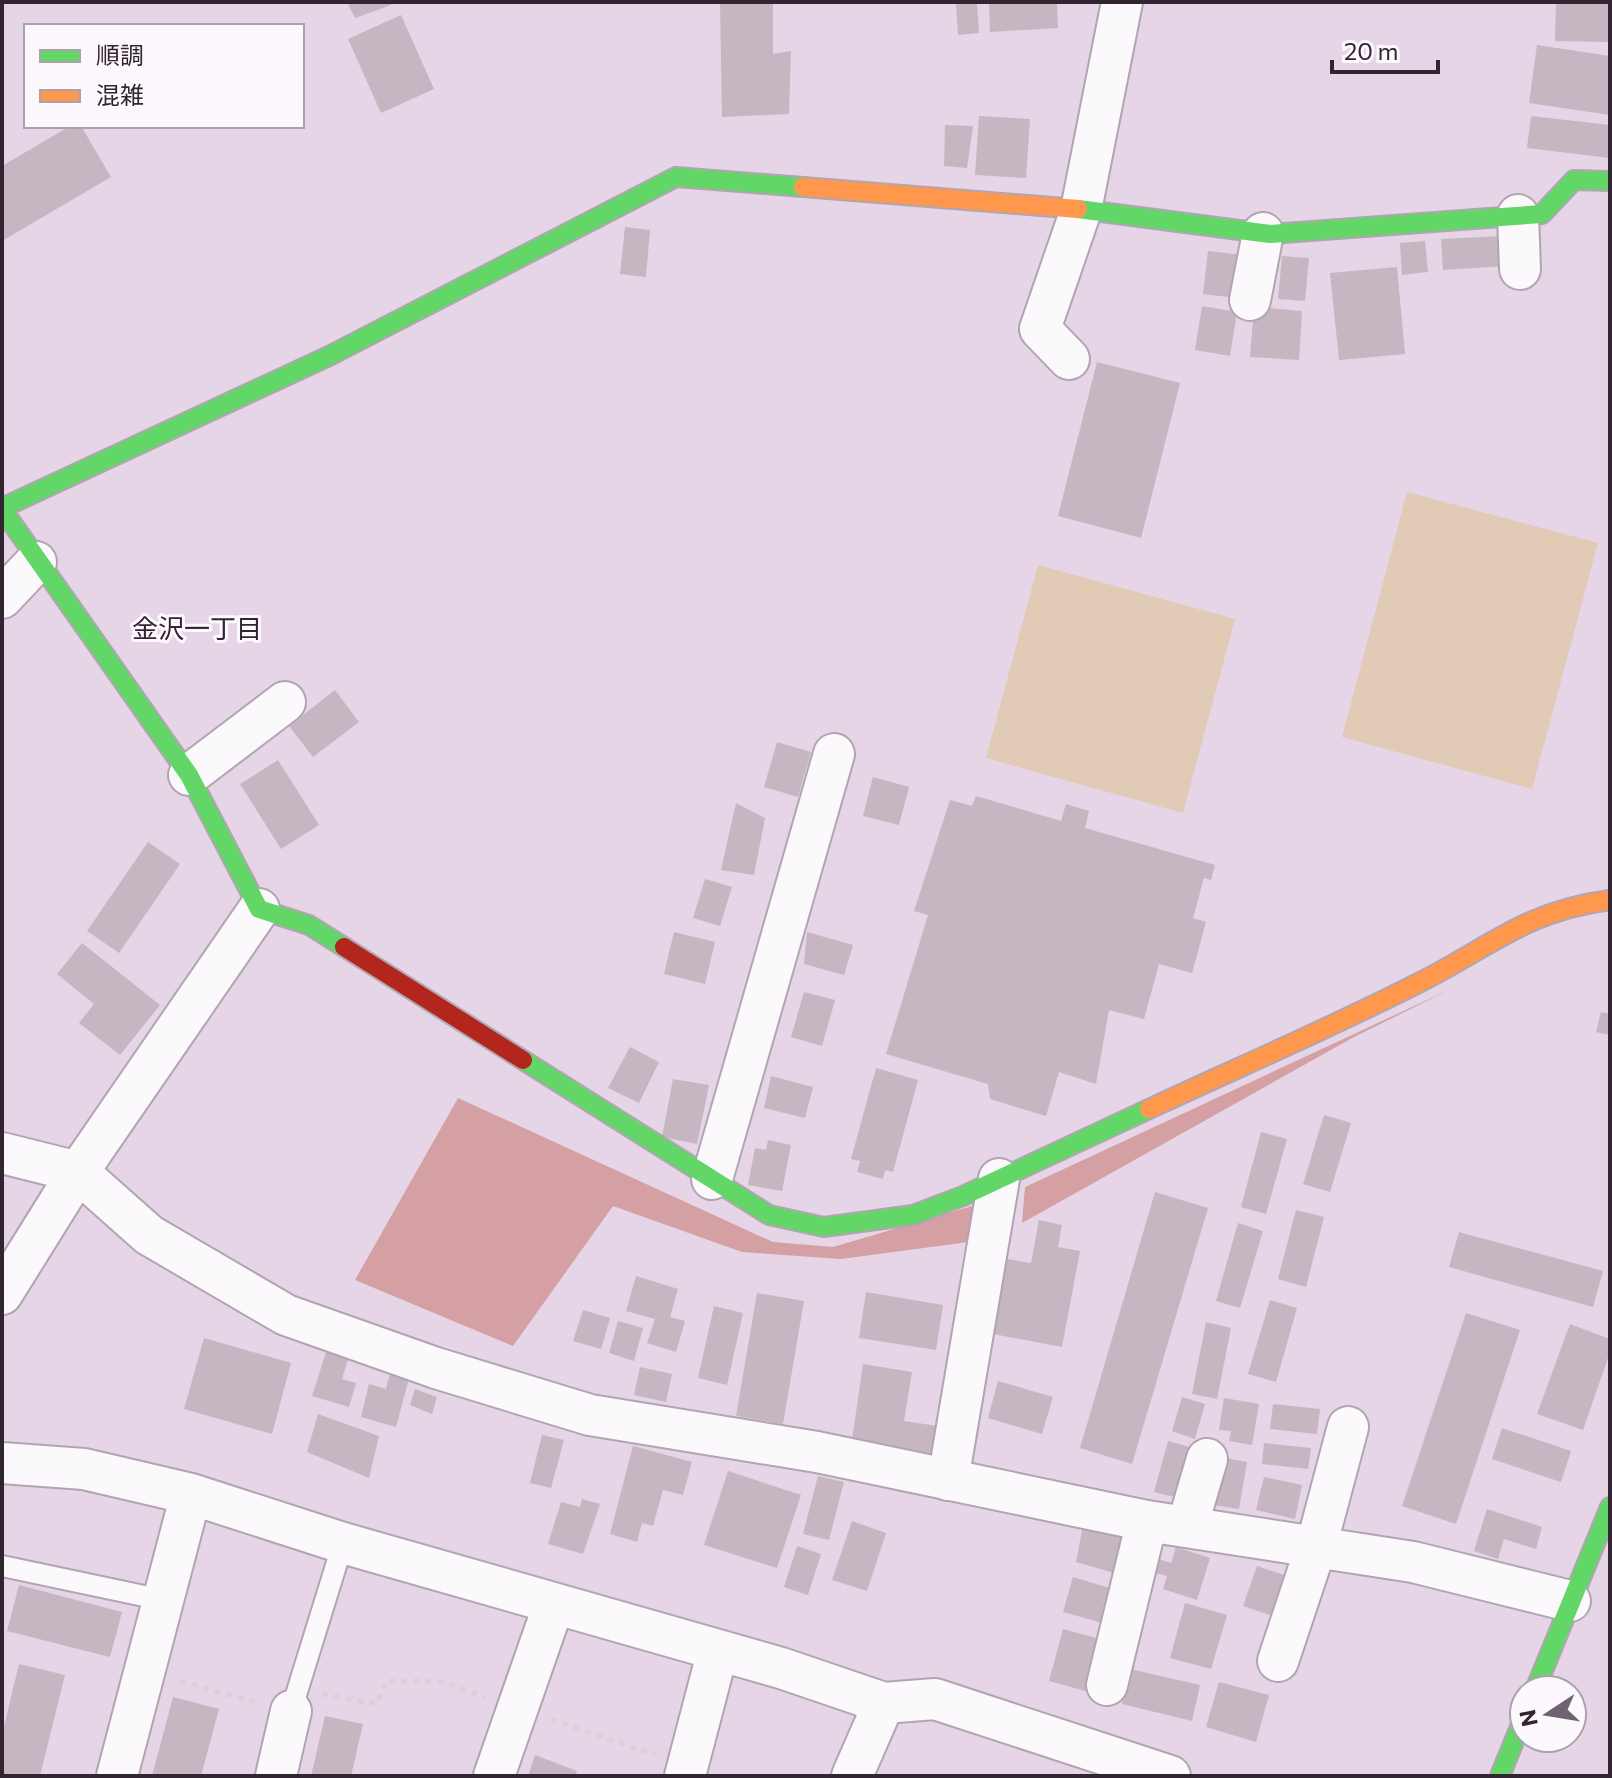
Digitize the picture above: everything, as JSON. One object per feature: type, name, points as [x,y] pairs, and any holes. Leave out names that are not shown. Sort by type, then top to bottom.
[{"type":"street","points":[[1069,359],[1040,329],[1081,210],[1122,2]]},
{"type":"street","points":[[1610,181],[1574,180],[1542,214],[1263,233],[1081,210],[676,177],[329,356],[2,509],[36,562],[51,577],[189,775],[259,909],[309,925],[769,1215],[824,1227],[913,1215],[999,1179],[1431,976],[1530,919],[1567,906],[1610,900]]},
{"type":"street","points":[[1518,215],[1520,269]]},
{"type":"street","points":[[1250,300],[1263,233]]},
{"type":"street","points":[[2,598],[36,562]]},
{"type":"street","points":[[189,775],[285,702]]},
{"type":"street","points":[[712,1179],[834,754]]},
{"type":"street","points":[[2,1294],[78,1172],[259,909]]},
{"type":"street","points":[[9,1150],[78,1172],[149,1235],[286,1315],[421,1363],[590,1415],[817,1452],[1147,1521],[1413,1562],[1570,1601]]},
{"type":"street","points":[[948,1480],[999,1179]]},
{"type":"street","points":[[1278,1661],[1316,1547],[1348,1427]]},
{"type":"street","points":[[1187,1527],[1207,1459]]},
{"type":"street","points":[[3,1468],[84,1469],[191,1494],[343,1543],[718,1650],[884,1703],[935,1699],[1170,1776]]},
{"type":"street","points":[[117,1776],[191,1494]]},
{"type":"street","points":[[1541,1674],[1610,1507]]},
{"type":"street","points":[[1107,1685],[1147,1521]]},
{"type":"street","points":[[494,1776],[554,1604]]},
{"type":"street","points":[[687,1771],[718,1650]]},
{"type":"street","points":[[276,1776],[294,1700]]},
{"type":"street","points":[[852,1776],[884,1703]]},
{"type":"street","points":[[1500,1776],[1509,1754]]},
{"type":"lane","points":[[294,1700],[343,1543]]},
{"type":"lane","points":[[2,1566],[163,1600]]},
{"type":"path","points":[[144,1671],[294,1700],[377,1704],[386,1681],[439,1681],[687,1771]]},
{"type":"shaded area","points":[[1407,492],[1598,543],[1532,789],[1342,737]]},
{"type":"shaded area","points":[[1038,565],[1235,619],[1183,813],[986,758]]},
{"type":"shaded area","points":[[1453,988],[1354,1037],[1022,1223],[1025,1187]]},
{"type":"shaded area","points":[[458,1098],[773,1242],[833,1247],[979,1204],[976,1241],[841,1259],[742,1252],[613,1206],[513,1346],[355,1280]]},
{"type":"building","points":[[347,2],[390,2],[391,5],[355,18]]},
{"type":"building","points":[[720,2],[773,2],[773,54],[791,51],[789,114],[722,117]]},
{"type":"building","points":[[956,2],[977,4],[979,33],[958,35]]},
{"type":"building","points":[[989,2],[1057,2],[1058,28],[990,32]]},
{"type":"building","points":[[1556,2],[1610,2],[1610,42],[1555,41]]},
{"type":"building","points":[[401,15],[434,89],[381,113],[348,39]]},
{"type":"building","points":[[1537,45],[1610,56],[1610,115],[1529,103]]},
{"type":"building","points":[[979,116],[1030,119],[1026,178],[975,175]]},
{"type":"building","points":[[1531,116],[1610,125],[1610,158],[1527,148]]},
{"type":"building","points":[[945,125],[973,126],[967,168],[944,166]]},
{"type":"building","points":[[67,128],[82,128],[111,177],[2,241],[2,166]]},
{"type":"building","points":[[625,227],[650,230],[646,277],[620,274]]},
{"type":"building","points":[[1503,236],[1505,266],[1443,270],[1441,239]]},
{"type":"building","points":[[1425,241],[1428,272],[1402,275],[1400,243]]},
{"type":"building","points":[[1208,251],[1243,255],[1237,298],[1203,294]]},
{"type":"building","points":[[1282,256],[1309,258],[1305,301],[1278,299]]},
{"type":"building","points":[[1397,267],[1405,354],[1339,360],[1330,273]]},
{"type":"building","points":[[1202,306],[1237,312],[1230,356],[1195,350]]},
{"type":"building","points":[[1254,307],[1302,311],[1299,360],[1250,357]]},
{"type":"building","points":[[1097,362],[1180,383],[1141,538],[1058,516]]},
{"type":"building","points":[[335,690],[359,722],[313,757],[289,726]]},
{"type":"building","points":[[777,742],[811,752],[798,797],[764,787]]},
{"type":"building","points":[[278,760],[319,825],[281,849],[240,784]]},
{"type":"building","points":[[873,777],[909,787],[899,825],[863,816]]},
{"type":"building","points":[[976,796],[1061,821],[1066,804],[1089,811],[1085,828],[1215,865],[1211,880],[1204,878],[1193,918],[1206,922],[1192,973],[1159,964],[1144,1019],[1109,1010],[1096,1084],[1059,1072],[1046,1116],[990,1099],[988,1084],[886,1054],[928,915],[914,911],[950,800],[972,806]]},
{"type":"building","points":[[736,803],[765,818],[754,875],[721,870]]},
{"type":"building","points":[[148,842],[180,864],[119,953],[87,931]]},
{"type":"building","points":[[705,879],[732,887],[720,926],[693,918]]},
{"type":"building","points":[[674,932],[715,942],[705,984],[664,974]]},
{"type":"building","points":[[807,932],[853,945],[844,975],[804,964]]},
{"type":"building","points":[[82,943],[160,1005],[120,1055],[79,1023],[94,1004],[57,974]]},
{"type":"building","points":[[804,992],[835,1000],[822,1046],[791,1037]]},
{"type":"building","points":[[1601,1012],[1610,1014],[1610,1035],[1596,1032]]},
{"type":"building","points":[[630,1047],[659,1062],[639,1103],[608,1088]]},
{"type":"building","points":[[876,1068],[918,1080],[893,1172],[885,1170],[883,1179],[857,1172],[860,1161],[851,1159]]},
{"type":"building","points":[[771,1076],[813,1087],[805,1118],[764,1108]]},
{"type":"building","points":[[673,1079],[709,1085],[697,1144],[662,1137]]},
{"type":"building","points":[[1324,1115],[1351,1123],[1330,1192],[1303,1184]]},
{"type":"building","points":[[1261,1132],[1287,1139],[1266,1214],[1241,1207]]},
{"type":"building","points":[[768,1140],[791,1145],[782,1191],[748,1185],[755,1148],[766,1150]]},
{"type":"building","points":[[1155,1192],[1208,1208],[1132,1464],[1080,1448]]},
{"type":"building","points":[[1296,1210],[1324,1217],[1306,1287],[1278,1279]]},
{"type":"building","points":[[1039,1220],[1062,1225],[1058,1247],[1080,1251],[1062,1347],[993,1334],[1007,1259],[1031,1263]]},
{"type":"building","points":[[1238,1223],[1263,1231],[1240,1308],[1216,1301]]},
{"type":"building","points":[[1459,1232],[1603,1271],[1593,1307],[1449,1267]]},
{"type":"building","points":[[636,1276],[678,1289],[670,1317],[685,1321],[676,1352],[647,1343],[655,1319],[626,1311]]},
{"type":"building","points":[[866,1292],[943,1305],[936,1350],[859,1338]]},
{"type":"building","points":[[757,1293],[804,1301],[783,1424],[736,1416]]},
{"type":"building","points":[[1270,1300],[1297,1308],[1276,1382],[1248,1374]]},
{"type":"building","points":[[714,1306],[743,1313],[727,1385],[698,1378]]},
{"type":"building","points":[[583,1310],[610,1318],[601,1349],[573,1341]]},
{"type":"building","points":[[1466,1313],[1520,1330],[1456,1524],[1402,1506]]},
{"type":"building","points":[[618,1321],[643,1328],[634,1361],[609,1353]]},
{"type":"building","points":[[1206,1322],[1231,1328],[1217,1399],[1192,1394]]},
{"type":"building","points":[[1570,1324],[1610,1339],[1610,1352],[1583,1430],[1537,1414]]},
{"type":"building","points":[[204,1338],[291,1363],[272,1434],[184,1409]]},
{"type":"building","points":[[327,1349],[349,1356],[342,1379],[356,1383],[349,1407],[312,1396]]},
{"type":"building","points":[[863,1364],[912,1372],[904,1421],[944,1427],[939,1460],[851,1447]]},
{"type":"building","points":[[640,1367],[672,1374],[666,1402],[634,1395]]},
{"type":"building","points":[[391,1370],[410,1375],[396,1427],[361,1417],[369,1384],[386,1389]]},
{"type":"building","points":[[998,1381],[1053,1397],[1042,1434],[988,1418]]},
{"type":"building","points":[[415,1389],[437,1397],[432,1414],[410,1405]]},
{"type":"building","points":[[1182,1397],[1205,1404],[1195,1439],[1172,1431]]},
{"type":"building","points":[[1224,1398],[1259,1404],[1252,1445],[1229,1441],[1231,1431],[1219,1430]]},
{"type":"building","points":[[1273,1404],[1320,1409],[1317,1434],[1270,1429]]},
{"type":"building","points":[[318,1414],[379,1436],[369,1478],[307,1452]]},
{"type":"building","points":[[1502,1428],[1571,1451],[1561,1482],[1492,1459]]},
{"type":"building","points":[[542,1435],[564,1440],[551,1488],[530,1483]]},
{"type":"building","points":[[1168,1441],[1193,1448],[1179,1498],[1154,1492]]},
{"type":"building","points":[[1264,1443],[1311,1448],[1308,1469],[1262,1464]]},
{"type":"building","points":[[633,1446],[692,1462],[683,1495],[663,1490],[653,1526],[642,1523],[637,1542],[610,1534]]},
{"type":"building","points":[[1220,1457],[1247,1462],[1239,1509],[1212,1505]]},
{"type":"building","points":[[728,1471],[801,1495],[777,1568],[704,1545]]},
{"type":"building","points":[[818,1476],[844,1482],[829,1540],[803,1534]]},
{"type":"building","points":[[1264,1477],[1302,1485],[1295,1519],[1256,1510]]},
{"type":"building","points":[[582,1499],[600,1504],[583,1554],[548,1544],[561,1502],[580,1507]]},
{"type":"building","points":[[1487,1509],[1542,1527],[1536,1549],[1504,1539],[1498,1559],[1474,1551]]},
{"type":"building","points":[[852,1521],[886,1533],[867,1591],[832,1580]]},
{"type":"building","points":[[1083,1525],[1123,1536],[1114,1573],[1076,1562]]},
{"type":"building","points":[[797,1546],[821,1554],[808,1595],[784,1587]]},
{"type":"building","points":[[1176,1547],[1210,1558],[1197,1600],[1163,1589],[1167,1576],[1151,1572],[1155,1558],[1171,1563]]},
{"type":"building","points":[[1257,1566],[1287,1576],[1273,1616],[1243,1606]]},
{"type":"building","points":[[1073,1577],[1116,1590],[1106,1624],[1063,1612]]},
{"type":"building","points":[[19,1585],[122,1612],[110,1657],[7,1631]]},
{"type":"building","points":[[1185,1603],[1227,1615],[1211,1669],[1170,1658]]},
{"type":"building","points":[[1063,1629],[1103,1640],[1089,1692],[1049,1681]]},
{"type":"building","points":[[19,1664],[65,1675],[40,1776],[2,1776],[2,1735]]},
{"type":"building","points":[[1130,1669],[1200,1685],[1192,1721],[1122,1704]]},
{"type":"building","points":[[1219,1682],[1269,1695],[1256,1742],[1206,1727]]},
{"type":"building","points":[[173,1697],[219,1709],[201,1776],[152,1776]]},
{"type":"building","points":[[325,1716],[363,1724],[351,1776],[311,1776]]},
{"type":"building","points":[[535,1755],[577,1771],[575,1776],[528,1776]]},
{"type":"traffic: fast","points":[[2,508],[329,356],[676,177],[803,187]]},
{"type":"traffic: fast","points":[[1078,209],[1270,234],[1542,214],[1574,180],[1610,181]]},
{"type":"traffic: fast","points":[[2,509],[189,775],[259,909],[309,925],[344,947]]},
{"type":"traffic: fast","points":[[523,1060],[769,1215],[824,1227],[913,1215],[963,1196],[1149,1109]]},
{"type":"traffic: fast","points":[[1542,1674],[1610,1507]]},
{"type":"traffic: fast","points":[[1500,1776],[1509,1754]]},
{"type":"traffic: slow","points":[[803,187],[1078,209]]},
{"type":"traffic: slow","points":[[1149,1109],[1397,994],[1536,919],[1610,900]]},
{"type":"traffic: jam","points":[[344,947],[523,1060]]},
{"type":"district","name":"金沢一丁目","points":[[197,629]]}]
